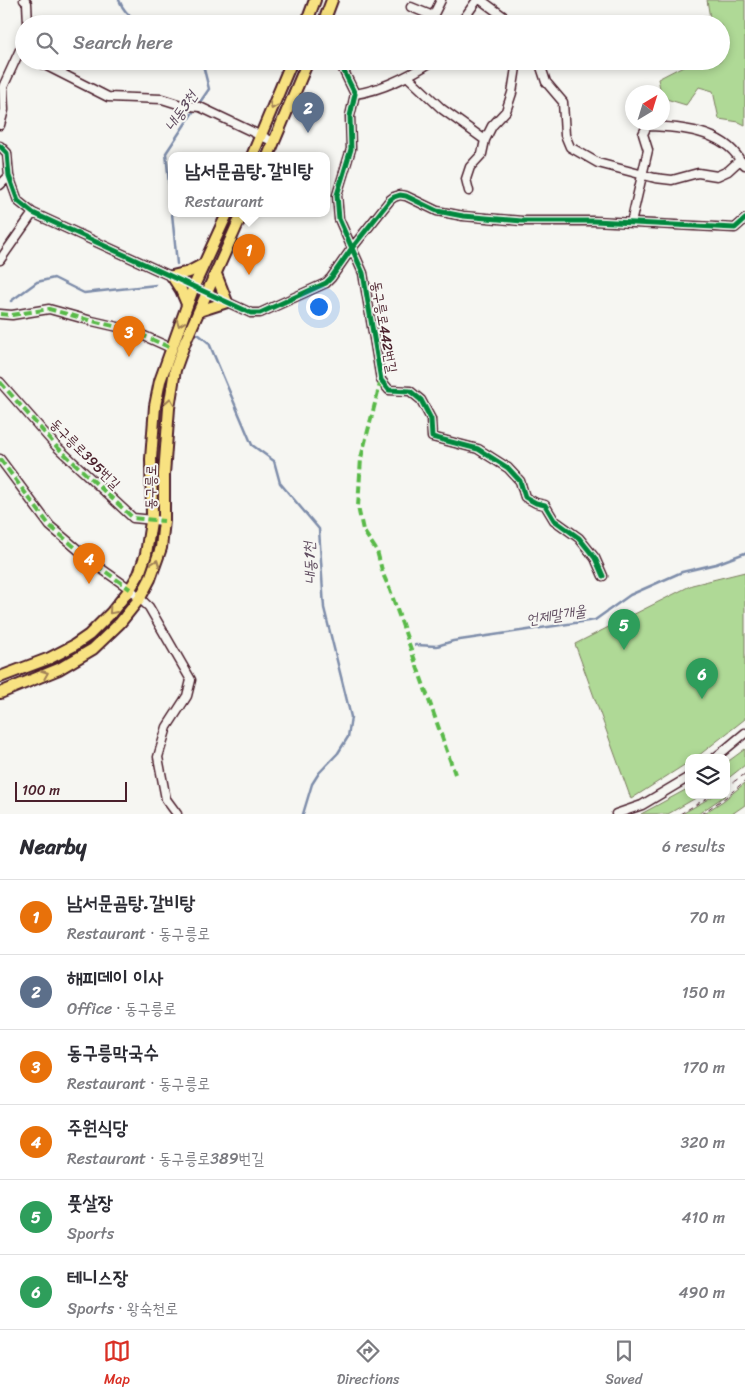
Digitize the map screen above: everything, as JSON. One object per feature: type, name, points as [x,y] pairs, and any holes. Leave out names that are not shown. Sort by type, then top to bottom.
[{"type":"main road","points":[[309,15],[315,0]]},
{"type":"main road","points":[[326,15],[332,0]]},
{"type":"main road","points":[[254,152],[288,70]]},
{"type":"main road","points":[[270,152],[304,70]]},
{"type":"main road","name":"동구릉로","points":[[0,677],[50,658],[89,635],[111,613],[139,574],[144,560],[151,520],[151,459],[160,381],[194,286],[226,217]]},
{"type":"main road","name":"동구릉로","points":[[0,692],[59,669],[93,649],[120,622],[140,598],[150,579],[161,548],[169,408],[175,370],[241,217]]},
{"type":"main road","points":[[188,304],[172,276],[189,272],[204,264]]},
{"type":"main road","points":[[199,311],[227,302],[216,274]]},
{"type":"street","points":[[434,15],[441,0]]},
{"type":"street","points":[[466,15],[477,0]]},
{"type":"street","points":[[481,0],[502,15]]},
{"type":"street","points":[[28,15],[29,1]]},
{"type":"street","points":[[411,7],[423,15]]},
{"type":"street","points":[[0,126],[4,110],[3,87],[15,64]]},
{"type":"street","points":[[55,70],[108,97],[162,98],[181,105],[197,106],[274,142]]},
{"type":"street","points":[[343,70],[355,94],[408,77],[419,70]]},
{"type":"street","points":[[469,191],[466,179],[470,167],[482,154],[485,140],[492,126],[506,111],[512,93],[516,70]]},
{"type":"street","points":[[542,70],[546,82],[563,102],[564,135],[570,147],[598,163],[643,175],[672,180],[698,173],[717,176],[743,163],[725,143],[696,132],[668,127],[647,126],[643,134],[648,150],[643,175],[631,223]]},
{"type":"street","points":[[408,77],[442,109],[485,140]]},
{"type":"street","name":"동구릉로442번길","points":[[355,94],[350,116],[351,149],[337,195],[339,219],[363,273],[381,380],[389,390],[410,391],[421,400],[431,419],[432,437],[478,449],[508,468],[520,481],[525,497],[545,505],[554,520],[579,538],[595,558],[603,576]]},
{"type":"street","points":[[0,146],[7,153],[9,176],[18,201],[33,213],[250,313],[260,313],[326,283],[390,200],[400,195],[437,211],[463,216],[522,221],[631,223],[735,228],[745,219]]},
{"type":"street","points":[[0,184],[9,176]]},
{"type":"street","points":[[0,260],[33,213]]},
{"type":"street","points":[[0,314],[12,315],[49,309],[92,322],[131,330],[171,348]]},
{"type":"street","name":"동구릉로395번길","points":[[0,382],[56,446],[134,518],[164,521]]},
{"type":"street","points":[[0,458],[50,526],[96,565],[130,589],[149,607],[191,680],[186,696],[167,727],[158,756],[166,799],[177,814]]},
{"type":"street","points":[[720,754],[745,733]]},
{"type":"street","points":[[616,814],[642,805],[685,779]]},
{"type":"path","points":[[730,780],[745,770]]},
{"type":"path","points":[[730,784],[745,774]]},
{"type":"path","points":[[700,814],[745,782]]},
{"type":"path","points":[[674,814],[699,799]]},
{"type":"path","points":[[680,814],[705,799]]},
{"type":"green space","points":[[707,0],[745,0],[745,125],[739,122],[719,119],[713,91],[699,87],[686,105],[670,100],[670,85],[659,85],[658,79],[675,70],[730,70],[730,15],[710,15]]},
{"type":"green space","points":[[745,572],[745,719],[701,754],[685,754],[685,765],[631,799],[575,644],[692,585]]},
{"type":"green space","points":[[745,749],[745,765],[730,777],[730,760]]},
{"type":"green space","points":[[745,783],[745,805],[732,814],[703,814],[725,799],[730,799],[730,795]]},
{"type":"green space","points":[[685,790],[685,799],[694,799],[668,814],[641,814]]},
{"type":"green space","points":[[708,799],[720,799],[698,814],[682,814]]},
{"type":"waterway","name":"내동3천","points":[[119,0],[129,15]]},
{"type":"waterway","name":"내동3천","points":[[198,105],[209,89],[204,70]]},
{"type":"waterway","name":"내동3천","points":[[168,173],[166,153],[195,109]]},
{"type":"waterway","name":"내동3천","points":[[172,217],[177,264]]},
{"type":"waterway","name":"내동1천","points":[[11,301],[37,282],[54,278],[84,293],[156,285]]},
{"type":"waterway","name":"내동1천","points":[[198,334],[209,343],[252,445],[274,461],[280,483],[319,529],[324,608],[351,717],[348,737],[338,753],[319,773],[312,784],[303,814]]},
{"type":"waterway","name":"언제말개울","points":[[415,645],[437,646],[453,641],[595,620],[630,595],[682,572],[716,564],[745,553]]},
{"type":"marked path","points":[[0,314],[12,315],[49,309],[131,330],[171,348]]},
{"type":"marked path","points":[[381,380],[361,458],[358,507],[363,530],[377,551],[383,574],[455,774]]},
{"type":"marked path","points":[[0,382],[56,446],[133,518],[164,521]]},
{"type":"marked path","points":[[0,459],[50,526],[96,565],[130,589]]},
{"type":"cycle path","points":[[343,70],[355,94],[350,116],[351,149],[337,195],[339,219],[363,273],[381,380],[389,390],[410,391],[421,400],[431,419],[432,437],[478,449],[508,468],[520,481],[525,497],[545,505],[554,520],[579,538],[595,558],[603,576]]},
{"type":"cycle path","points":[[0,146],[7,153],[9,176],[18,201],[33,213],[251,313],[260,313],[326,283],[390,200],[400,195],[437,211],[463,216],[522,221],[594,221],[735,228],[745,219]]},
{"type":"place","name":"해피데이 이사","points":[[308,133]]},
{"type":"place","name":"남서문곰탕.갈비탕","points":[[249,275]]},
{"type":"place","name":"동구릉막국수","points":[[129,357]]},
{"type":"place","name":"주원식당","points":[[89,584]]},
{"type":"place","name":"풋살장","points":[[624,650]]},
{"type":"place","name":"테니스장","points":[[702,699]]}]
